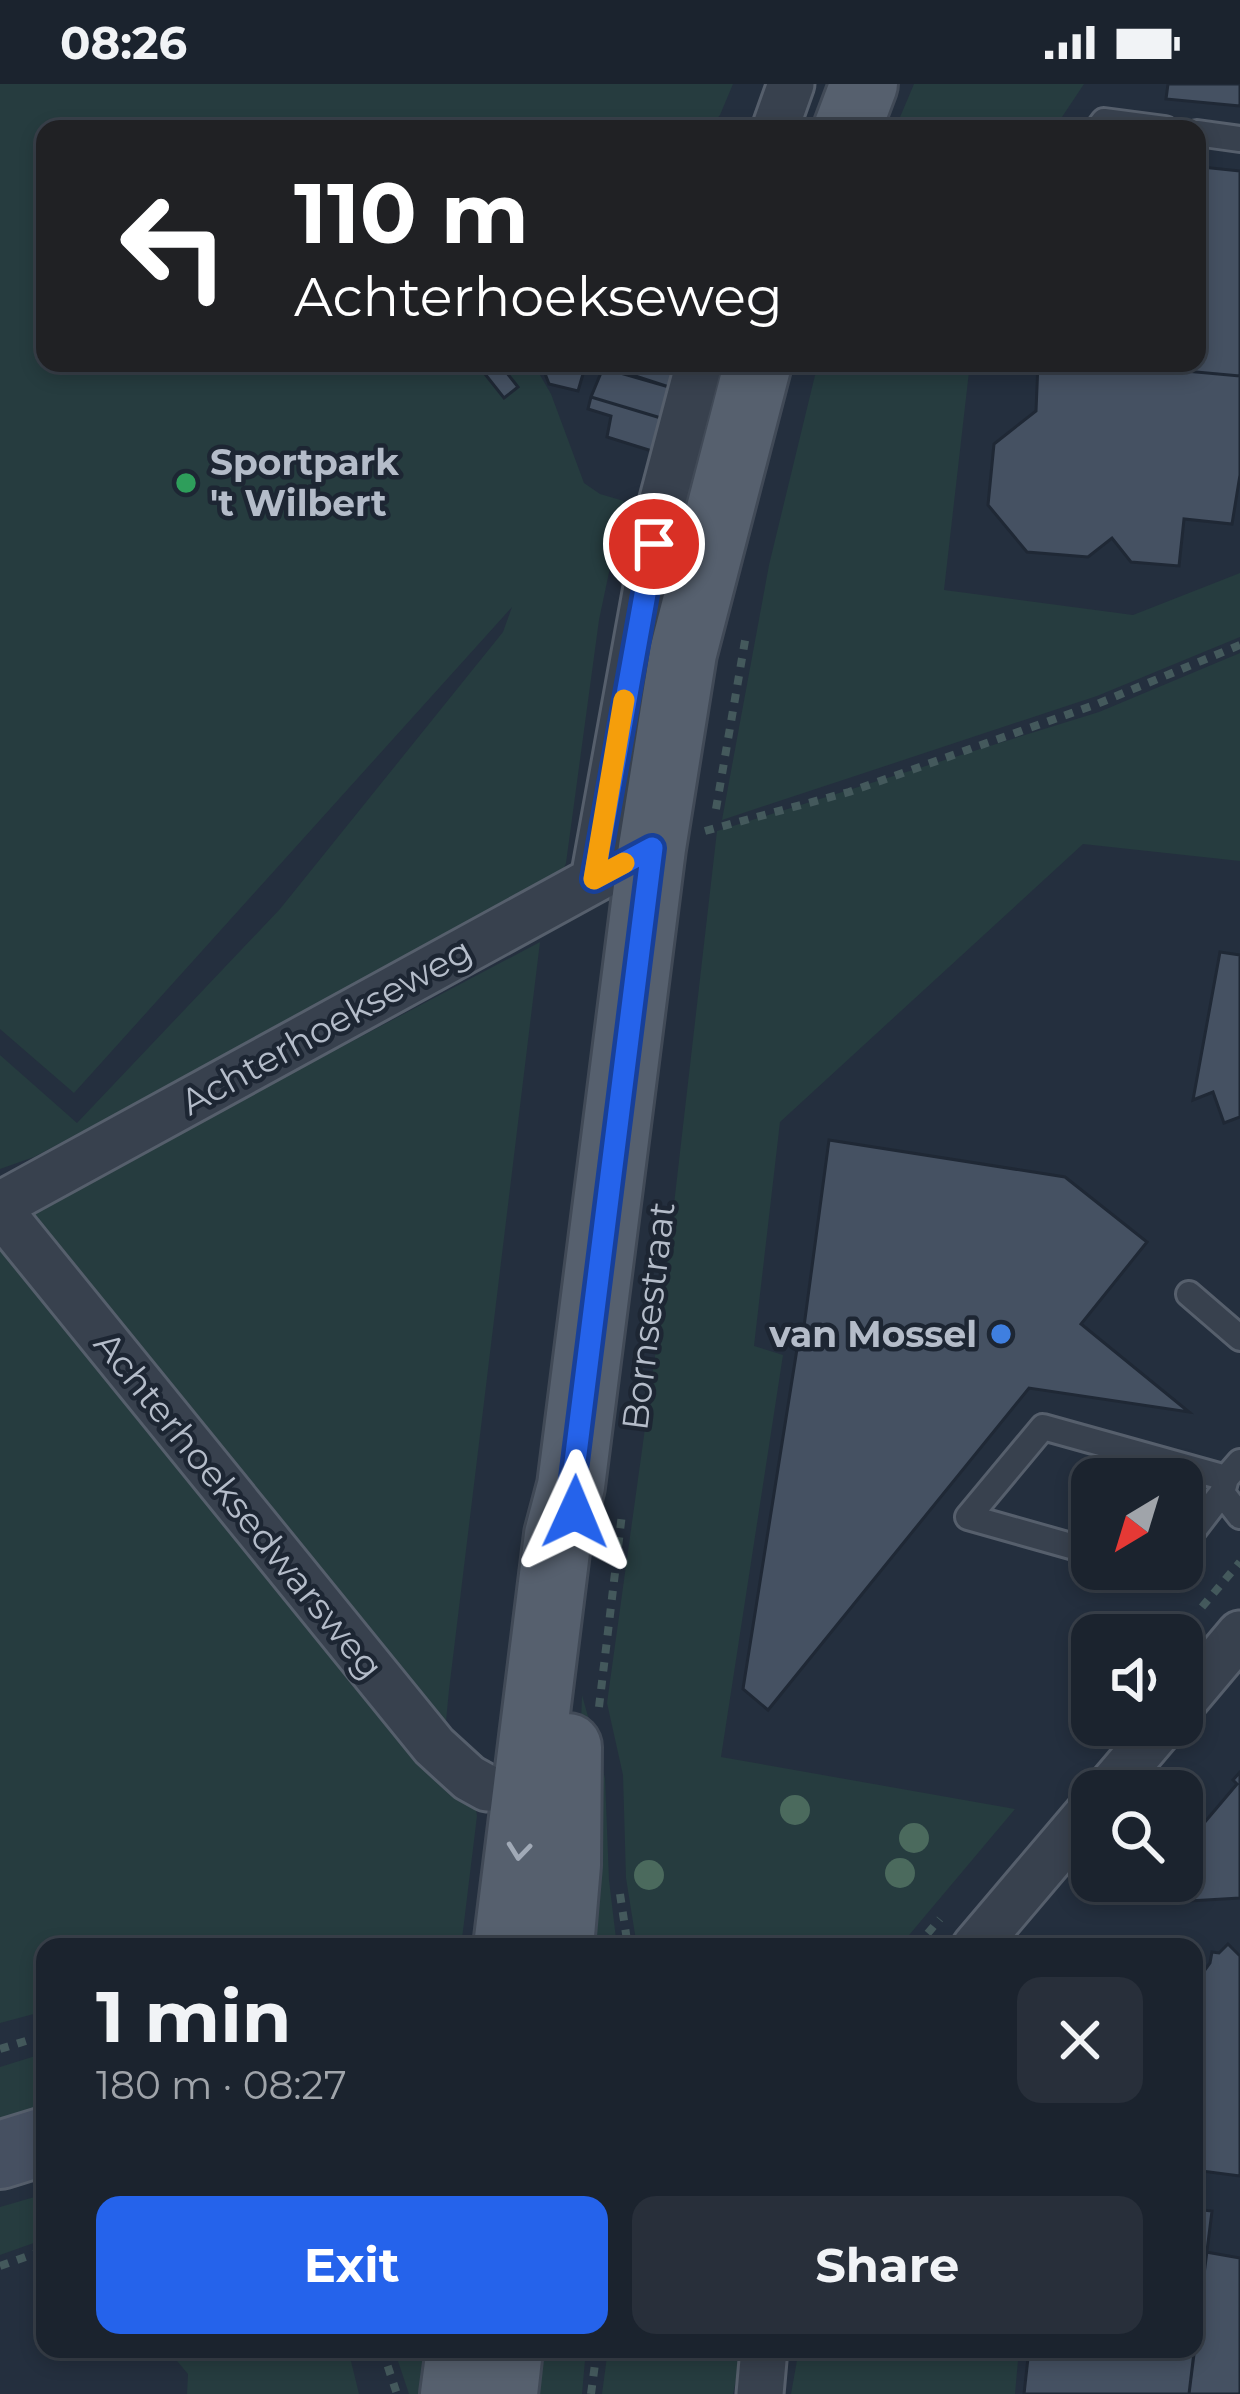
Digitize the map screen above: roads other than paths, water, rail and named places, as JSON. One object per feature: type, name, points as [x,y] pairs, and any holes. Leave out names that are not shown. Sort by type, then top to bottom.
[{"type":"main road","points":[[850,120],[864,84]]},
{"type":"main road","name":"Bornsestraat","points":[[561,1938],[567,1865],[569,1673],[579,1538],[597,1498],[691,843],[683,652],[756,372]]},
{"type":"main road","name":"Bornsestraat","points":[[508,1938],[558,1535],[597,1498]]},
{"type":"main road","points":[[454,2394],[459,2358]]},
{"type":"main road","points":[[504,2394],[508,2358]]},
{"type":"street","points":[[778,120],[791,84]]},
{"type":"street","points":[[594,879],[663,499],[697,372]]},
{"type":"street","name":"Achterhoekseweg","points":[[0,1208],[594,879],[691,843]]},
{"type":"street","name":"Achterhoeksedwarsweg","points":[[0,1208],[434,1746],[469,1778],[488,1788]]},
{"type":"street","points":[[1203,1678],[1240,1634]]},
{"type":"street","points":[[1125,1770],[1145,1746]]},
{"type":"street","points":[[983,1938],[1071,1834]]},
{"type":"street","points":[[0,2155],[36,2144]]},
{"type":"street","points":[[0,2191],[36,2183]]},
{"type":"street","points":[[760,2394],[763,2358]]},
{"type":"lane","points":[[1206,134],[1240,139]]},
{"type":"lane","points":[[1189,1294],[1240,1338]]},
{"type":"lane","points":[[1071,1546],[968,1517],[1043,1427],[1156,1458]]},
{"type":"lane","points":[[1229,1478],[1240,1516]]},
{"type":"lane","points":[[1203,1516],[1229,1478]]},
{"type":"place","name":"Sportpark 't Wilbert","points":[[186,483]]},
{"type":"place","name":"van Mossel","points":[[1001,1334]]}]
